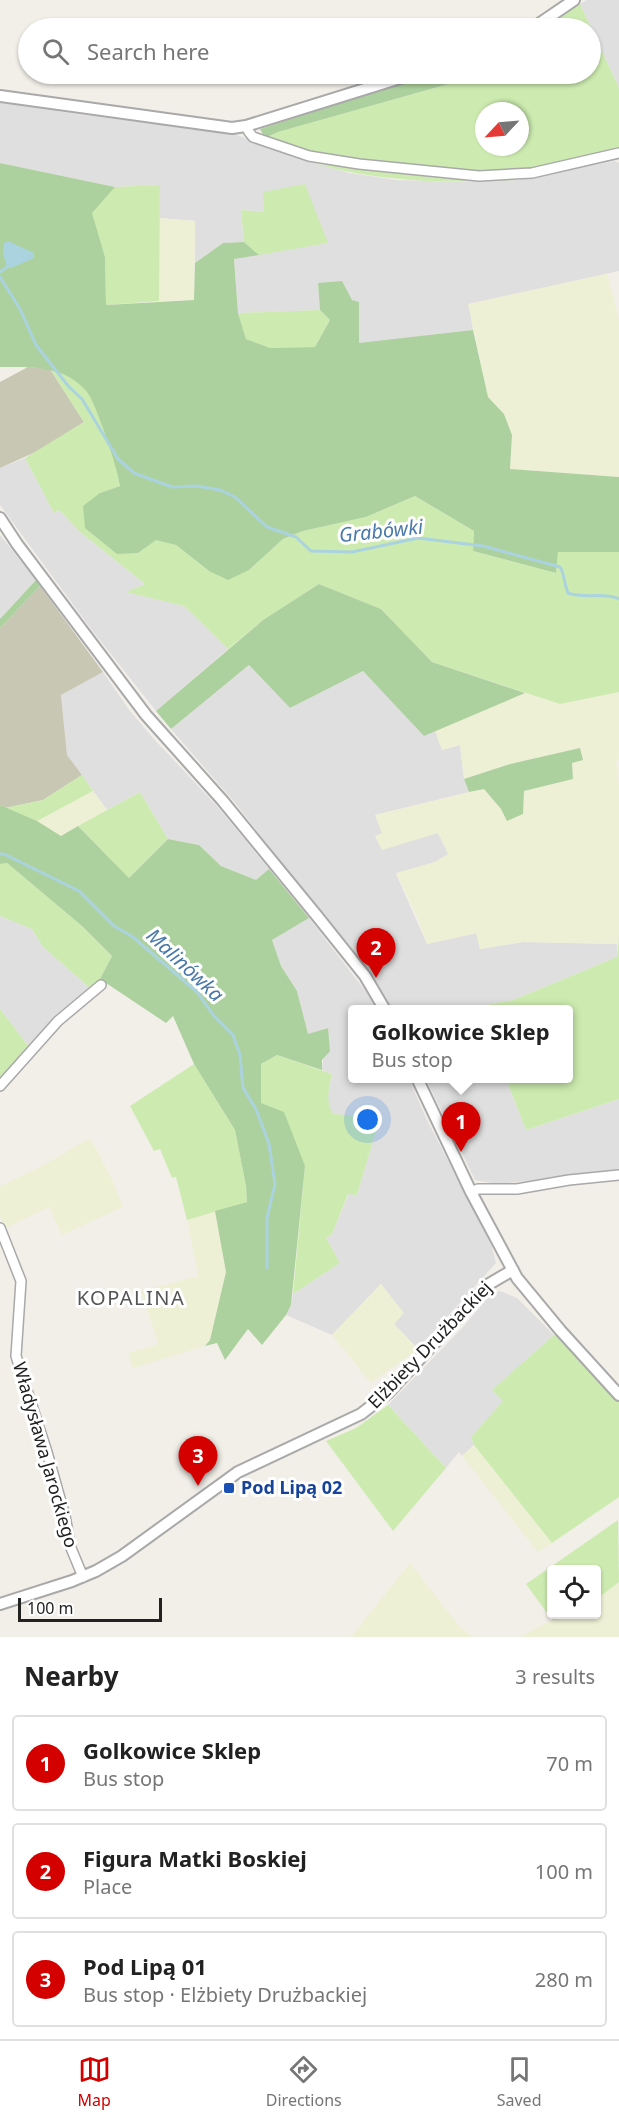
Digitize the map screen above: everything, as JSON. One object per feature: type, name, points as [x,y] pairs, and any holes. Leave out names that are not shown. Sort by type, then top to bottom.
[{"type":"street","points":[[548,18],[574,0]]},
{"type":"street","points":[[0,96],[228,128],[246,126],[381,84]]},
{"type":"street","points":[[246,126],[253,137],[309,156],[359,164],[479,176],[532,173],[619,153]]},
{"type":"street","points":[[0,518],[16,544],[146,715],[222,800],[304,899],[364,976],[382,1005]]},
{"type":"street","points":[[0,1086],[58,1021],[101,985]]},
{"type":"street","points":[[419,1083],[471,1192],[525,1289],[619,1395]]},
{"type":"street","points":[[471,1192],[478,1189],[517,1190],[569,1180],[619,1175]]},
{"type":"street","name":"Władysława Jarockiego","points":[[0,1228],[21,1281],[16,1356],[47,1452],[65,1516],[71,1548],[83,1577]]},
{"type":"street","name":"Elżbiety Drużbackiej","points":[[0,1604],[83,1577],[122,1556],[238,1472],[350,1420],[371,1407],[413,1368],[489,1284],[513,1270]]},
{"type":"shaded area","points":[[587,0],[619,0],[619,88],[601,49],[601,18],[586,18],[580,4]]},
{"type":"shaded area","points":[[0,102],[83,115],[232,133],[293,157],[350,173],[397,180],[462,182],[518,180],[615,161],[619,163],[619,271],[469,304],[473,330],[359,344],[359,303],[318,283],[320,310],[238,313],[234,258],[328,243],[264,212],[241,210],[244,242],[223,243],[195,263],[195,221],[159,218],[160,185],[115,187],[0,163]]},
{"type":"shaded area","points":[[159,218],[195,221],[194,300],[159,301]]},
{"type":"shaded area","points":[[607,274],[619,319],[619,477],[510,469],[512,435],[504,414],[488,397],[468,304]]},
{"type":"shaded area","points":[[28,367],[50,369],[84,422],[40,450],[0,468],[0,382]]},
{"type":"shaded area","points":[[25,458],[54,513],[59,510],[80,532],[145,584],[127,592],[184,606],[228,649],[156,711],[91,629],[0,505],[0,468]]},
{"type":"shaded area","points":[[0,535],[36,580],[0,619]]},
{"type":"shaded area","points":[[40,586],[103,672],[61,695],[67,755],[82,775],[43,800],[5,808],[0,805],[0,628]]},
{"type":"shaded area","points":[[249,665],[290,708],[363,671],[424,735],[435,730],[442,750],[460,745],[464,779],[469,792],[375,815],[438,833],[449,854],[435,862],[396,874],[427,944],[477,933],[480,949],[523,942],[617,944],[617,957],[513,1000],[487,1005],[387,1005],[345,944],[236,804],[171,729]]},
{"type":"shaded area","points":[[103,672],[130,711],[216,805],[269,869],[256,880],[221,866],[199,845],[168,839],[140,792],[107,810],[67,755],[61,695]]},
{"type":"shaded area","points":[[619,692],[619,759],[616,761],[619,785],[619,937],[617,944],[523,942],[480,949],[476,933],[427,944],[396,873],[435,862],[448,854],[438,833],[382,850],[375,836],[382,833],[375,815],[484,789],[501,809],[507,821],[524,791],[573,779],[572,763],[580,748],[510,764],[464,779],[460,745],[442,750],[435,730],[525,693],[560,704]]},
{"type":"shaded area","points":[[93,791],[107,810],[61,837],[37,821]]},
{"type":"shaded area","points":[[0,916],[32,929],[43,947],[90,988],[58,1016],[29,1047],[0,1009]]},
{"type":"shaded area","points":[[309,918],[367,993],[374,1005],[348,1005],[348,1083],[411,1083],[426,1118],[492,1247],[496,1263],[418,1349],[394,1324],[381,1284],[332,1335],[286,1315],[293,1294],[340,1263],[326,1238],[332,1234],[349,1193],[357,1195],[378,1124],[383,1121],[333,1115],[328,1107],[332,1074],[322,1070],[327,1028],[308,1035],[297,991],[281,966],[272,940]]},
{"type":"shaded area","points":[[428,1083],[508,1083],[526,1130],[619,1099],[619,1172],[497,1184],[475,1180]]},
{"type":"shaded area","points":[[90,1138],[111,1177],[123,1207],[62,1235],[49,1207],[6,1228],[0,1217],[0,1186],[40,1167]]},
{"type":"shaded area","points":[[215,1211],[226,1272],[210,1340],[205,1346],[133,1368],[128,1353],[158,1344],[141,1291],[198,1276],[187,1220]]},
{"type":"shaded area","points":[[381,1284],[404,1313],[394,1324],[418,1349],[371,1383],[332,1335]]},
{"type":"shaded area","points":[[500,1291],[517,1298],[554,1335],[493,1390],[504,1401],[471,1437],[474,1445],[462,1456],[459,1452],[446,1468],[388,1405],[463,1327],[491,1294]]},
{"type":"shaded area","points":[[474,1445],[552,1543],[538,1552],[462,1456]]},
{"type":"shaded area","points":[[410,1563],[459,1626],[473,1637],[351,1637]]},
{"type":"shaded area","points":[[619,1582],[619,1637],[520,1637],[552,1620],[601,1619],[601,1596]]},
{"type":"green space","points":[[580,4],[586,18],[558,18]]},
{"type":"green space","points":[[601,49],[619,88],[619,150],[548,167],[506,171],[439,171],[309,155],[265,138],[278,132],[448,84],[601,84]]},
{"type":"green space","points":[[398,84],[448,84],[278,132],[265,138],[260,129]]},
{"type":"green space","points":[[0,163],[115,187],[92,213],[105,257],[106,305],[194,300],[195,263],[223,243],[244,242],[259,255],[234,259],[238,313],[246,339],[270,348],[315,347],[330,320],[320,310],[318,283],[342,281],[352,300],[359,302],[359,343],[473,330],[488,397],[504,414],[512,435],[510,469],[619,477],[619,552],[558,552],[556,573],[473,551],[474,531],[415,496],[366,517],[303,531],[283,539],[249,570],[228,580],[209,571],[176,545],[156,540],[138,553],[117,554],[85,528],[83,506],[100,493],[120,486],[106,435],[89,395],[68,376],[57,372],[35,368],[0,367]]},
{"type":"green space","points":[[317,164],[518,180],[417,180],[367,175]]},
{"type":"green space","points":[[305,184],[328,243],[259,255],[244,242],[241,210],[264,212],[263,192]]},
{"type":"green space","points":[[160,185],[159,301],[106,305],[105,257],[91,213],[115,187]]},
{"type":"green space","points":[[320,310],[330,320],[315,347],[270,348],[246,339],[238,313]]},
{"type":"green space","points":[[50,369],[78,383],[97,409],[120,486],[100,493],[138,553],[156,539],[176,545],[209,571],[249,570],[283,539],[303,531],[366,517],[415,496],[474,531],[473,551],[556,573],[558,552],[619,552],[619,692],[560,704],[432,662],[381,609],[319,584],[263,620],[228,649],[184,606],[126,592],[145,584],[80,532],[59,510],[54,513],[25,458],[84,422]]},
{"type":"green space","points":[[36,580],[40,586],[0,628],[0,619]]},
{"type":"green space","points":[[319,584],[381,609],[432,662],[525,693],[424,736],[363,671],[290,708],[249,665],[171,729],[156,711],[263,620]]},
{"type":"green space","points":[[580,748],[583,760],[572,763],[573,779],[524,791],[523,814],[507,821],[501,809],[484,789],[469,792],[464,779],[510,764]]},
{"type":"green space","points":[[82,775],[93,791],[37,821],[5,808],[43,800]]},
{"type":"green space","points":[[140,792],[168,839],[129,878],[78,826]]},
{"type":"green space","points":[[0,805],[37,821],[61,836],[78,826],[129,878],[168,839],[199,845],[221,866],[256,880],[269,869],[309,918],[272,940],[281,966],[297,991],[308,1034],[328,1028],[330,1051],[322,1060],[322,1070],[277,1055],[261,1064],[261,1103],[284,1112],[305,1166],[291,1305],[286,1315],[262,1345],[248,1329],[225,1360],[217,1343],[205,1346],[210,1340],[226,1272],[215,1211],[247,1202],[235,1130],[194,1064],[173,1016],[166,1023],[100,979],[112,956],[82,926],[7,863],[0,864]]},
{"type":"green space","points":[[7,863],[82,926],[112,956],[100,979],[90,988],[43,947],[32,929],[0,916],[0,864]]},
{"type":"green space","points":[[619,937],[619,1099],[526,1130],[508,1083],[573,1083],[573,1005],[487,1005],[513,1000],[617,957]]},
{"type":"green space","points":[[0,1009],[29,1047],[0,1081]]},
{"type":"green space","points":[[277,1055],[332,1074],[328,1100],[333,1114],[357,1116],[364,1112],[383,1120],[378,1124],[357,1195],[348,1194],[332,1234],[326,1238],[340,1263],[293,1294],[305,1166],[261,1103],[261,1064]]},
{"type":"green space","points":[[194,1064],[235,1130],[247,1202],[187,1220],[176,1177],[172,1178],[160,1149],[154,1151],[130,1106]]},
{"type":"green space","points":[[554,1335],[561,1336],[619,1399],[619,1497],[552,1543],[474,1445],[471,1437],[503,1401],[492,1390]]},
{"type":"green space","points":[[388,1405],[446,1468],[393,1531],[326,1441],[356,1428]]},
{"type":"green space","points":[[618,1520],[619,1582],[601,1596],[601,1565],[553,1565]]},
{"type":"green space","points":[[547,1569],[547,1613],[526,1584]]},
{"type":"water","points":[[8,241],[34,253],[34,258],[11,268],[7,267],[3,253],[4,243]]},
{"type":"waterway","name":"Grabówki","points":[[0,272],[7,267]]},
{"type":"waterway","name":"Grabówki","points":[[0,277],[20,309],[36,345],[69,387],[82,399],[118,459],[134,473],[172,487],[197,486],[220,490],[235,497],[267,527],[296,537],[311,551],[352,552],[418,538],[483,546],[560,567],[568,593],[619,599]]},
{"type":"waterway","name":"Malinówka","points":[[0,854],[79,891],[114,926],[133,937],[197,992],[214,1016],[233,1035],[240,1055],[243,1088],[256,1109],[269,1144],[275,1184],[267,1218],[267,1268]]},
{"type":"place","name":"Figura Matki Boskiej","points":[[376,978]]},
{"type":"place","name":"Golkowice Sklep","points":[[461,1152]]},
{"type":"place","name":"Pod Lipą 01","points":[[198,1486]]},
{"type":"place","name":"Pod Lipą 02","points":[[229,1488]]},
{"type":"district","name":"KOPALINA","points":[[131,1298]]}]
